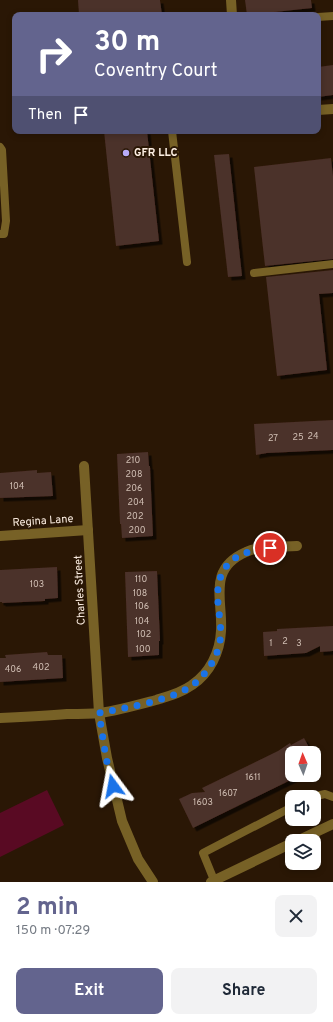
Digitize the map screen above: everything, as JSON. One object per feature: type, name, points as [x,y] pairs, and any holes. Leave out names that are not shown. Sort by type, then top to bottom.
[{"type":"street","points":[[231,0],[232,12]]},
{"type":"street","points":[[321,110],[333,109]]},
{"type":"street","name":"Charles Street","points":[[84,466],[99,713],[106,758],[122,821],[138,859],[153,882]]},
{"type":"street","name":"Regina Lane","points":[[0,536],[88,530]]},
{"type":"street","points":[[0,718],[99,713],[131,707],[179,693],[193,685],[204,674],[210,665],[219,646],[221,630],[218,589],[221,577],[227,566],[236,557],[247,551],[297,546]]},
{"type":"street","points":[[314,834],[332,827]]},
{"type":"street","points":[[213,881],[285,846]]},
{"type":"lane","points":[[321,17],[333,16]]},
{"type":"lane","points":[[172,134],[187,262]]},
{"type":"lane","points":[[0,147],[2,150],[6,221],[4,234],[0,234]]},
{"type":"lane","points":[[254,273],[333,264]]},
{"type":"lane","points":[[321,795],[326,794],[333,797]]},
{"type":"lane","points":[[213,881],[203,853],[285,811]]},
{"type":"shaded area","points":[[47,790],[64,825],[0,857],[0,813]]},
{"type":"building","points":[[78,0],[160,0],[162,12],[79,12]]},
{"type":"building","points":[[245,0],[311,0],[312,8],[275,12],[247,12]]},
{"type":"building","points":[[333,65],[333,95],[321,97],[321,67]]},
{"type":"building","points":[[104,134],[147,134],[159,241],[116,246]]},
{"type":"building","points":[[229,154],[242,276],[228,277],[214,155]]},
{"type":"building","points":[[331,158],[333,176],[333,259],[265,266],[254,167]]},
{"type":"building","points":[[333,270],[333,293],[319,294],[327,370],[277,376],[266,277]]},
{"type":"building","points":[[333,420],[333,450],[267,453],[256,455],[254,424]]},
{"type":"building","points":[[148,452],[153,536],[122,538],[117,454]]},
{"type":"building","points":[[37,470],[37,473],[51,472],[53,496],[0,498],[0,473]]},
{"type":"building","points":[[57,567],[58,598],[45,599],[45,601],[0,602],[0,570]]},
{"type":"building","points":[[157,571],[160,641],[159,655],[128,657],[125,572]]},
{"type":"building","points":[[333,626],[333,651],[320,652],[320,646],[306,653],[264,656],[263,632],[277,631],[277,629]]},
{"type":"building","points":[[47,652],[48,655],[62,655],[63,678],[0,682],[0,658],[6,658],[5,655]]},
{"type":"building","points":[[304,738],[308,746],[286,746],[290,743],[291,745]]},
{"type":"building","points":[[285,746],[285,782],[287,782],[193,828],[179,799],[192,793],[205,792],[202,788]]},
{"type":"place","name":"GFR LLC","points":[[126,153]]},
{"type":"route","points":[[113,786],[106,758],[99,713],[131,707],[179,693],[193,685],[214,661],[219,646],[221,630],[218,589],[221,577],[227,566],[236,557],[247,551],[270,548]]}]
